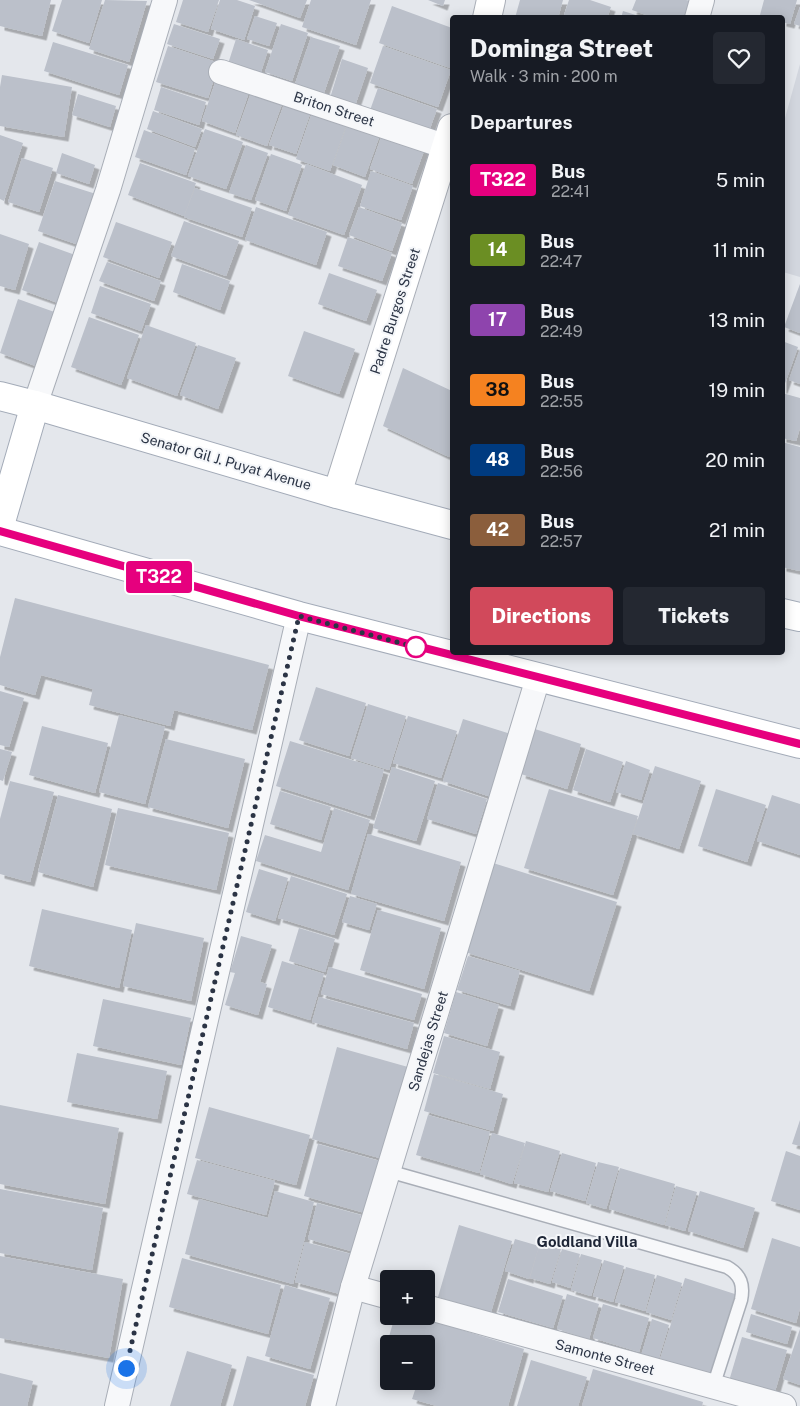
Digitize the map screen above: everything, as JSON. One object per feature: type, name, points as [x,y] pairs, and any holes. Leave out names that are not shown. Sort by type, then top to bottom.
[{"type":"main road","points":[[488,15],[491,0]]},
{"type":"main road","name":"Padre Burgos Street","points":[[337,494],[450,138]]},
{"type":"main road","name":"Senator Gil J. Puyat Avenue","points":[[0,396],[337,494],[450,524]]},
{"type":"main road","points":[[0,526],[35,405]]},
{"type":"main road","points":[[0,531],[299,616],[800,744]]},
{"type":"main road","points":[[785,614],[800,618]]},
{"type":"street","points":[[35,405],[108,190],[165,0]]},
{"type":"street","points":[[698,15],[702,0]]},
{"type":"street","name":"Briton Street","points":[[222,72],[450,138]]},
{"type":"street","points":[[117,1406],[299,616]]},
{"type":"street","name":"Sandejas Street","points":[[323,1406],[353,1287],[538,678]]},
{"type":"street","points":[[353,1287],[380,1294]]},
{"type":"street","name":"Samonte Street","points":[[435,1310],[784,1406]]},
{"type":"lane","points":[[388,1171],[718,1264],[733,1270],[738,1275],[743,1290],[713,1387]]},
{"type":"shaded area","points":[[800,64],[800,277],[785,273],[785,118]]},
{"type":"building","points":[[0,0],[51,0],[42,36],[0,26]]},
{"type":"building","points":[[62,0],[102,0],[89,43],[52,31]]},
{"type":"building","points":[[105,0],[147,1],[129,62],[89,49]]},
{"type":"building","points":[[183,0],[219,0],[208,32],[176,22]]},
{"type":"building","points":[[220,0],[237,0],[255,6],[244,40],[211,29]]},
{"type":"building","points":[[249,0],[307,0],[300,18]]},
{"type":"building","points":[[311,0],[371,0],[356,45],[302,27]]},
{"type":"building","points":[[428,0],[445,0],[443,6]]},
{"type":"building","points":[[520,0],[563,0],[559,15],[516,15]]},
{"type":"building","points":[[569,0],[590,0],[611,7],[608,15],[564,15]]},
{"type":"building","points":[[636,0],[691,1],[686,15],[646,15],[632,10]]},
{"type":"building","points":[[764,0],[797,0],[790,24],[785,23],[785,15],[760,15]]},
{"type":"building","points":[[392,6],[450,27],[450,68],[379,43]]},
{"type":"building","points":[[800,7],[800,26],[794,24]]},
{"type":"building","points":[[623,11],[636,15],[622,15]]},
{"type":"building","points":[[255,16],[277,23],[269,46],[247,39]]},
{"type":"building","points":[[174,24],[220,39],[213,59],[167,44]]},
{"type":"building","points":[[281,24],[308,33],[292,81],[265,72]]},
{"type":"building","points":[[311,37],[340,46],[324,93],[295,84]]},
{"type":"building","points":[[236,39],[268,50],[260,75],[228,64]]},
{"type":"building","points":[[53,42],[128,65],[119,95],[44,71]]},
{"type":"building","points":[[168,46],[219,63],[208,98],[156,82]]},
{"type":"building","points":[[383,46],[450,70],[438,107],[370,83]]},
{"type":"building","points":[[342,59],[368,68],[355,106],[330,98]]},
{"type":"building","points":[[2,75],[72,87],[64,137],[0,126],[0,87]]},
{"type":"building","points":[[217,77],[250,89],[235,133],[202,121]]},
{"type":"building","points":[[161,87],[206,102],[199,125],[154,110]]},
{"type":"building","points":[[378,88],[437,109],[428,134],[369,113]]},
{"type":"building","points":[[252,90],[283,101],[267,146],[236,135]]},
{"type":"building","points":[[78,94],[116,106],[110,127],[72,115]]},
{"type":"building","points":[[285,102],[311,111],[296,154],[269,145]]},
{"type":"building","points":[[313,110],[347,123],[330,171],[296,159]]},
{"type":"building","points":[[153,111],[202,129],[195,147],[147,129]]},
{"type":"building","points":[[350,117],[382,129],[365,177],[333,165]]},
{"type":"building","points":[[205,129],[243,142],[226,189],[188,176]]},
{"type":"building","points":[[144,130],[195,149],[186,175],[135,157]]},
{"type":"building","points":[[383,132],[425,148],[412,184],[370,169]]},
{"type":"building","points":[[0,135],[23,143],[4,201],[0,199]]},
{"type":"building","points":[[246,145],[268,153],[251,200],[229,193]]},
{"type":"building","points":[[62,153],[95,165],[89,184],[56,173]]},
{"type":"building","points":[[271,154],[302,165],[286,211],[255,200]]},
{"type":"building","points":[[22,158],[53,168],[39,212],[8,202]]},
{"type":"building","points":[[140,163],[196,183],[184,216],[128,195]]},
{"type":"building","points":[[306,164],[362,185],[344,235],[288,215]]},
{"type":"building","points":[[371,171],[413,186],[401,220],[360,206]]},
{"type":"building","points":[[55,181],[96,194],[79,245],[38,231]]},
{"type":"building","points":[[195,188],[252,208],[242,237],[184,217]]},
{"type":"building","points":[[256,207],[327,232],[316,265],[245,240]]},
{"type":"building","points":[[359,207],[402,223],[392,251],[349,235]]},
{"type":"building","points":[[184,221],[239,241],[226,276],[171,256]]},
{"type":"building","points":[[116,222],[172,242],[159,278],[103,257]]},
{"type":"building","points":[[0,234],[29,244],[15,290],[0,286]]},
{"type":"building","points":[[348,237],[392,253],[382,281],[338,266]]},
{"type":"building","points":[[39,242],[78,256],[61,304],[22,290]]},
{"type":"building","points":[[107,262],[161,281],[154,301],[99,281]]},
{"type":"building","points":[[182,264],[230,281],[220,310],[173,292]]},
{"type":"building","points":[[329,273],[377,290],[366,321],[318,304]]},
{"type":"building","points":[[800,284],[800,333],[785,327]]},
{"type":"building","points":[[100,286],[151,304],[141,331],[91,313]]},
{"type":"building","points":[[18,299],[60,314],[41,368],[0,353]]},
{"type":"building","points":[[89,317],[139,335],[121,385],[71,367]]},
{"type":"building","points":[[146,325],[196,343],[177,396],[127,378]]},
{"type":"building","points":[[304,331],[355,349],[339,394],[288,376]]},
{"type":"building","points":[[785,342],[798,347],[785,383]]},
{"type":"building","points":[[198,345],[236,358],[218,409],[180,395]]},
{"type":"building","points":[[800,349],[800,384],[789,380]]},
{"type":"building","points":[[403,368],[450,390],[449,457],[383,426]]},
{"type":"building","points":[[785,394],[800,398],[800,428],[796,441],[785,439]]},
{"type":"building","points":[[785,443],[800,447],[800,571],[785,568]]},
{"type":"building","points":[[15,598],[269,665],[252,730],[174,710],[170,726],[89,705],[93,689],[41,675],[35,695],[0,685],[0,657]]},
{"type":"building","points":[[316,687],[366,703],[349,756],[299,740]]},
{"type":"building","points":[[0,691],[24,698],[9,747],[0,745]]},
{"type":"building","points":[[368,704],[406,716],[389,770],[351,758]]},
{"type":"building","points":[[119,715],[165,727],[145,804],[99,792]]},
{"type":"building","points":[[408,716],[457,731],[441,778],[393,763]]},
{"type":"building","points":[[463,719],[514,735],[494,798],[443,781]]},
{"type":"building","points":[[42,726],[108,743],[95,793],[29,775]]},
{"type":"building","points":[[535,729],[581,744],[567,789],[521,774]]},
{"type":"building","points":[[166,739],[245,759],[228,828],[148,807]]},
{"type":"building","points":[[290,741],[384,770],[370,816],[276,786]]},
{"type":"building","points":[[0,749],[12,752],[3,781],[0,780]]},
{"type":"building","points":[[586,749],[623,762],[610,802],[573,790]]},
{"type":"building","points":[[626,761],[650,770],[641,800],[616,792]]},
{"type":"building","points":[[655,766],[701,781],[679,849],[633,834]]},
{"type":"building","points":[[392,767],[435,781],[416,841],[373,828]]},
{"type":"building","points":[[10,781],[54,792],[30,882],[0,874],[0,819]]},
{"type":"building","points":[[438,783],[487,799],[476,834],[427,819]]},
{"type":"building","points":[[549,789],[638,816],[613,895],[524,868]]},
{"type":"building","points":[[716,789],[766,805],[747,862],[698,846]]},
{"type":"building","points":[[280,791],[331,807],[321,840],[270,824]]},
{"type":"building","points":[[58,795],[112,809],[93,887],[38,872]]},
{"type":"building","points":[[772,795],[800,804],[800,855],[757,841]]},
{"type":"building","points":[[118,808],[229,833],[216,890],[105,865]]},
{"type":"building","points":[[334,808],[370,820],[348,890],[256,861],[265,835],[321,852]]},
{"type":"building","points":[[368,834],[461,862],[444,921],[351,894]]},
{"type":"building","points":[[493,863],[617,902],[589,991],[465,952]]},
{"type":"building","points":[[259,869],[288,878],[275,921],[246,912]]},
{"type":"building","points":[[291,876],[347,894],[334,935],[278,918]]},
{"type":"building","points":[[350,896],[377,904],[369,930],[342,922]]},
{"type":"building","points":[[42,909],[132,930],[119,988],[29,966]]},
{"type":"building","points":[[378,910],[441,928],[424,989],[360,970]]},
{"type":"building","points":[[136,923],[204,938],[191,1001],[123,986]]},
{"type":"building","points":[[299,928],[335,939],[325,972],[289,961]]},
{"type":"building","points":[[241,936],[272,945],[260,982],[267,984],[258,1015],[225,1005],[235,973],[230,972]]},
{"type":"building","points":[[468,956],[520,971],[510,1006],[457,990]]},
{"type":"building","points":[[282,961],[324,974],[310,1020],[268,1007]]},
{"type":"building","points":[[329,967],[422,994],[414,1020],[321,994]]},
{"type":"building","points":[[456,992],[499,1005],[487,1046],[444,1033]]},
{"type":"building","points":[[319,997],[414,1023],[407,1049],[312,1022]]},
{"type":"building","points":[[103,999],[191,1018],[181,1065],[93,1046]]},
{"type":"building","points":[[444,1036],[500,1052],[490,1089],[433,1073]]},
{"type":"building","points":[[337,1047],[408,1067],[383,1159],[312,1139]]},
{"type":"building","points":[[77,1053],[167,1071],[157,1119],[67,1102]]},
{"type":"building","points":[[434,1074],[503,1094],[493,1131],[424,1111]]},
{"type":"building","points":[[0,1105],[119,1128],[105,1204],[0,1184]]},
{"type":"building","points":[[209,1107],[310,1135],[296,1185],[195,1158]]},
{"type":"building","points":[[428,1115],[490,1132],[479,1173],[416,1155]]},
{"type":"building","points":[[800,1120],[800,1146],[792,1144]]},
{"type":"building","points":[[492,1133],[525,1143],[512,1184],[480,1174]]},
{"type":"building","points":[[526,1141],[560,1151],[548,1192],[514,1183]]},
{"type":"building","points":[[318,1144],[380,1161],[365,1213],[304,1196]]},
{"type":"building","points":[[786,1151],[800,1156],[800,1210],[771,1201]]},
{"type":"building","points":[[562,1153],[596,1163],[585,1201],[550,1191]]},
{"type":"building","points":[[197,1160],[275,1181],[266,1215],[187,1194]]},
{"type":"building","points":[[598,1162],[619,1167],[606,1209],[586,1203]]},
{"type":"building","points":[[620,1168],[675,1184],[664,1225],[609,1209]]},
{"type":"building","points":[[676,1186],[697,1192],[685,1231],[665,1225]]},
{"type":"building","points":[[0,1189],[103,1208],[92,1270],[0,1253]]},
{"type":"building","points":[[275,1191],[314,1202],[293,1284],[185,1254],[199,1199],[268,1218]]},
{"type":"building","points":[[700,1191],[755,1208],[743,1248],[688,1231]]},
{"type":"building","points":[[317,1203],[361,1215],[351,1251],[308,1239]]},
{"type":"building","points":[[459,1225],[512,1241],[491,1312],[438,1297]]},
{"type":"building","points":[[772,1238],[800,1247],[800,1308],[796,1323],[751,1309]]},
{"type":"building","points":[[515,1239],[539,1246],[529,1279],[505,1271]]},
{"type":"building","points":[[305,1242],[351,1254],[340,1294],[295,1282]]},
{"type":"building","points":[[540,1243],[561,1249],[550,1284],[530,1278]]},
{"type":"building","points":[[562,1249],[580,1254],[570,1288],[552,1282]]},
{"type":"building","points":[[581,1254],[602,1260],[591,1296],[571,1290]]},
{"type":"building","points":[[0,1256],[123,1279],[109,1358],[0,1338]]},
{"type":"building","points":[[182,1258],[281,1285],[268,1334],[169,1307]]},
{"type":"building","points":[[604,1260],[624,1266],[613,1302],[593,1296]]},
{"type":"building","points":[[626,1267],[655,1275],[645,1311],[615,1302]]},
{"type":"building","points":[[657,1275],[682,1283],[671,1320],[646,1312]]},
{"type":"building","points":[[685,1278],[738,1295],[713,1379],[659,1363]]},
{"type":"building","points":[[508,1279],[563,1296],[553,1328],[498,1312]]},
{"type":"building","points":[[285,1285],[330,1298],[310,1369],[265,1356]]},
{"type":"building","points":[[567,1294],[599,1304],[589,1339],[557,1329]]},
{"type":"building","points":[[603,1304],[649,1318],[639,1352],[593,1338]]},
{"type":"building","points":[[751,1314],[792,1327],[787,1344],[746,1332]]},
{"type":"building","points":[[652,1319],[669,1325],[658,1361],[641,1356]]},
{"type":"building","points":[[435,1322],[524,1349],[508,1406],[437,1406],[412,1399],[415,1390],[435,1390],[435,1335],[389,1335],[392,1325],[435,1325]]},
{"type":"building","points":[[800,1329],[800,1385],[783,1379]]},
{"type":"building","points":[[742,1337],[787,1350],[774,1395],[729,1381]]},
{"type":"building","points":[[187,1351],[232,1365],[220,1406],[170,1406]]},
{"type":"building","points":[[247,1356],[314,1375],[305,1406],[233,1406]]},
{"type":"building","points":[[531,1360],[587,1377],[578,1406],[517,1406]]},
{"type":"building","points":[[593,1369],[703,1402],[702,1406],[582,1406]]},
{"type":"building","points":[[0,1373],[33,1381],[27,1406],[0,1406]]},
{"type":"bus line","name":"T322","points":[[0,531],[299,616],[800,744]]},
{"type":"district","name":"Goldland Villa","points":[[587,1241]]},
{"type":"route","points":[[126,1368],[299,616],[416,647]]}]
